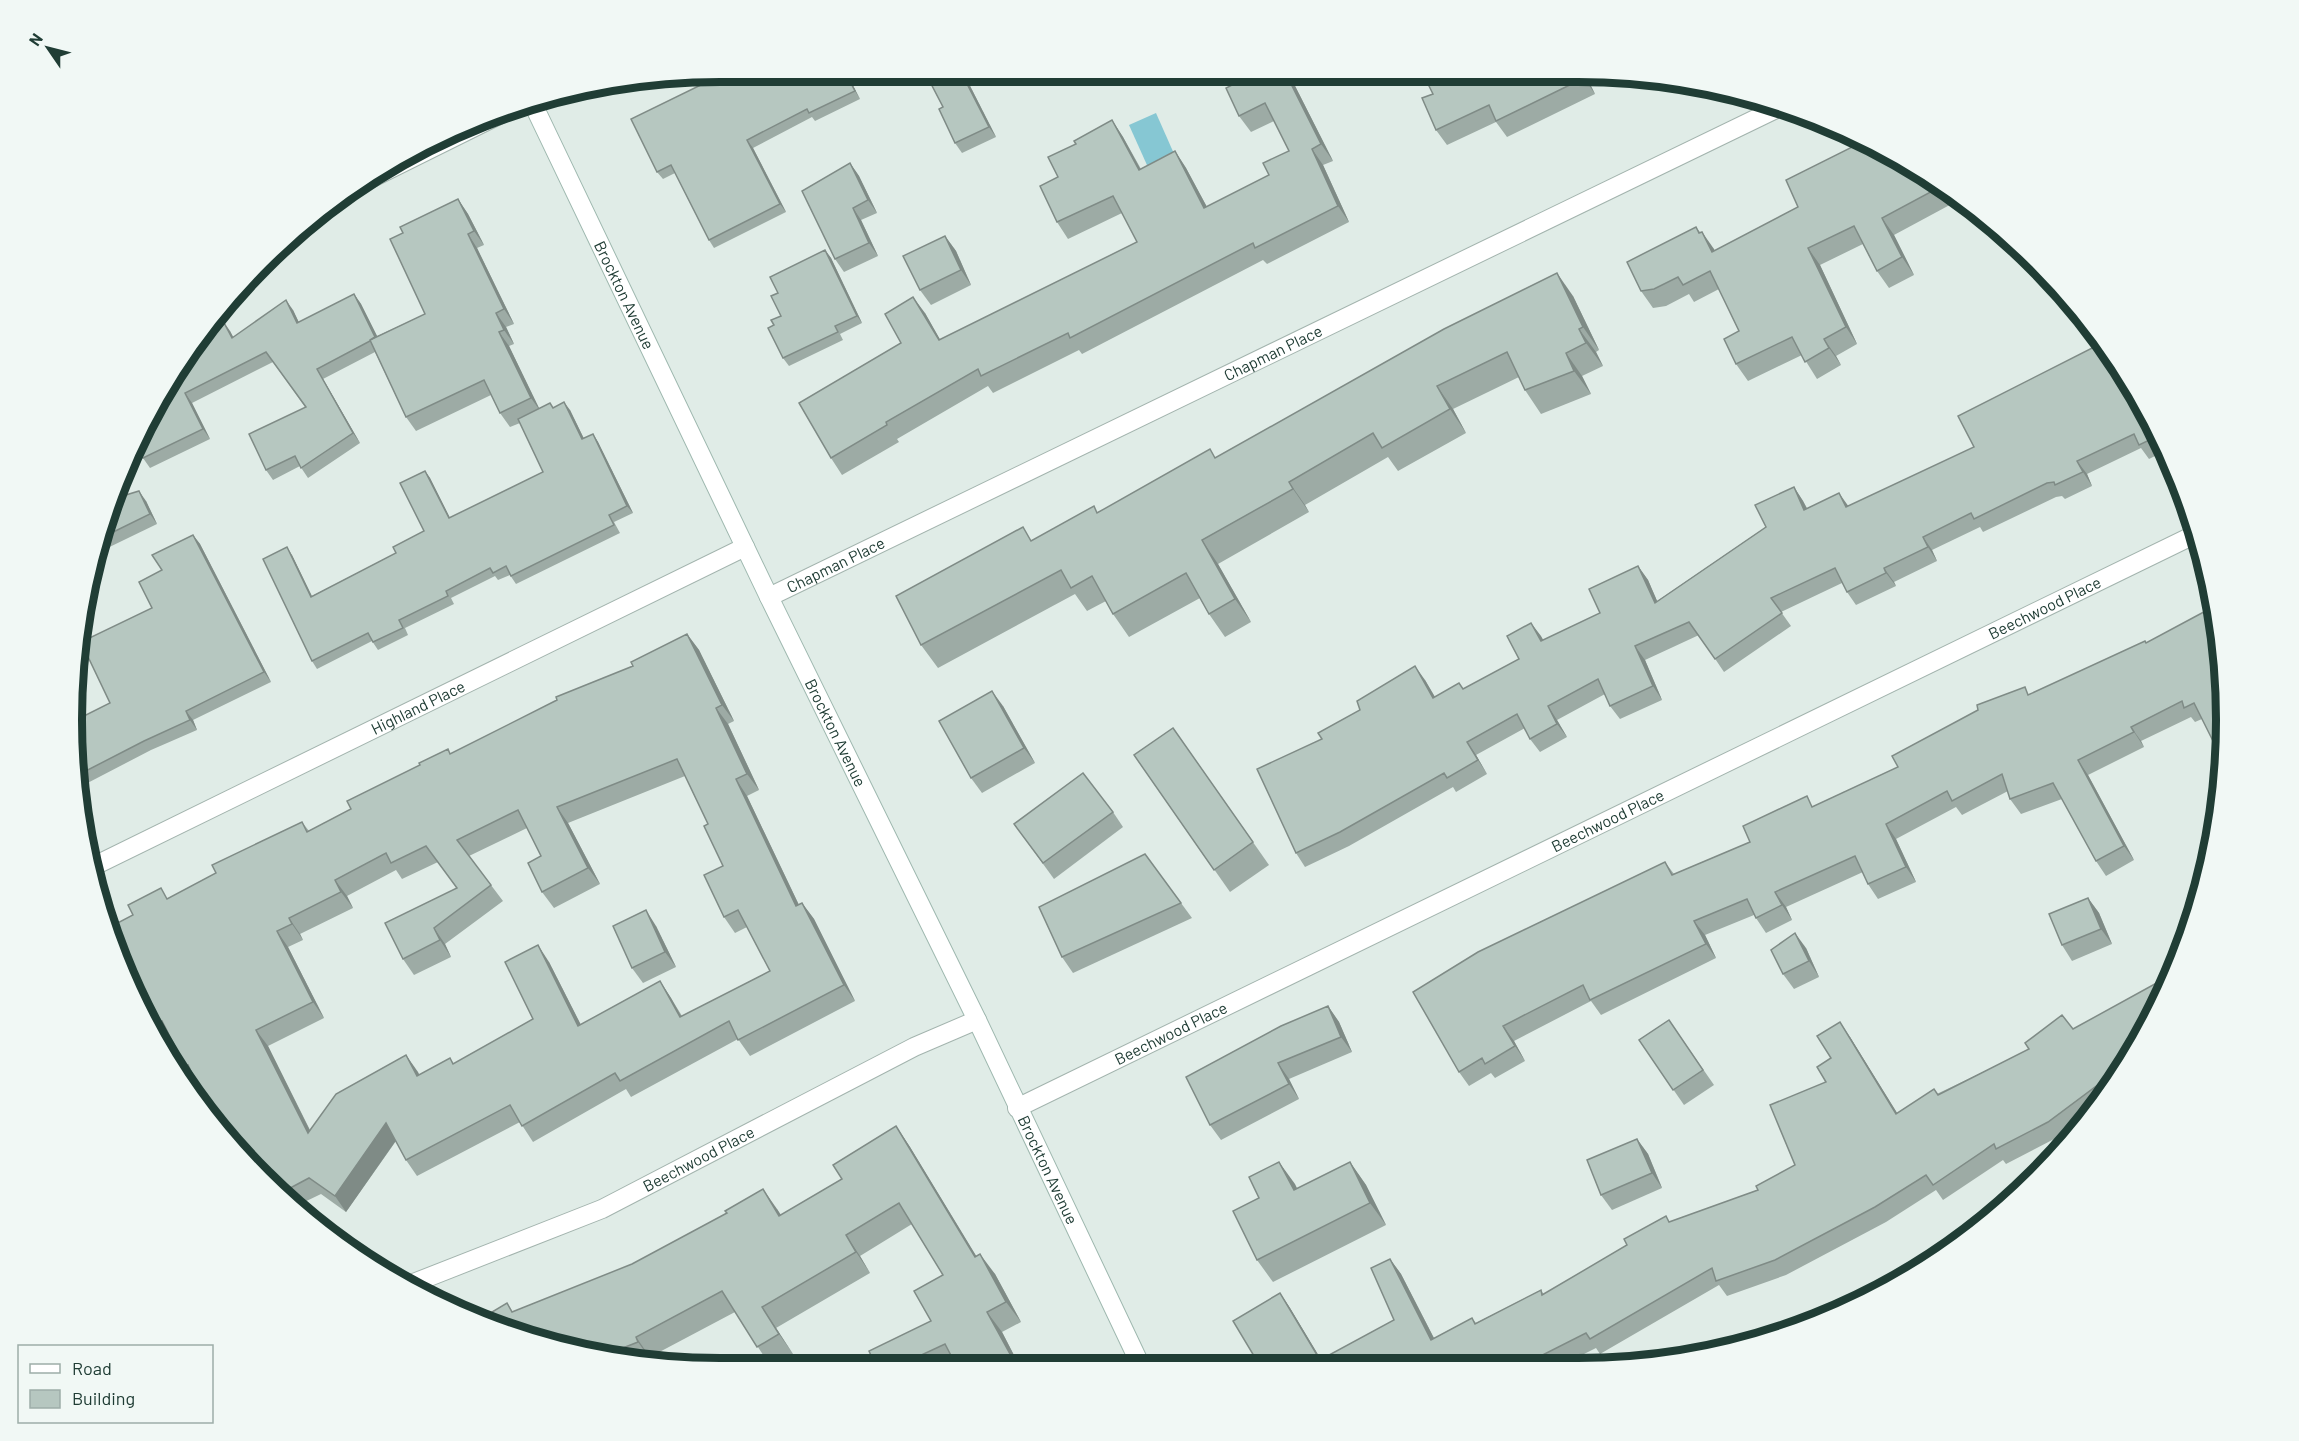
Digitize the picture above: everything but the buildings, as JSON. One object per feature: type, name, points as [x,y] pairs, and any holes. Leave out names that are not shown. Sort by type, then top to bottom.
[{"type":"street","name":"Brockton Avenue","points":[[536,110],[769,597],[977,1020],[1137,1358]]},
{"type":"street","name":"Chapman Place","points":[[769,597],[1770,112]]},
{"type":"street","name":"Beechwood Place","points":[[1017,1108],[1102,1069],[2190,537]]},
{"type":"street","name":"Highland Place","points":[[99,864],[745,547]]},
{"type":"street","name":"Beechwood Place","points":[[417,1282],[602,1209],[920,1045],[977,1020]]},
{"type":"water","points":[[1156,113],[1175,156],[1151,174],[1129,125]]}]
